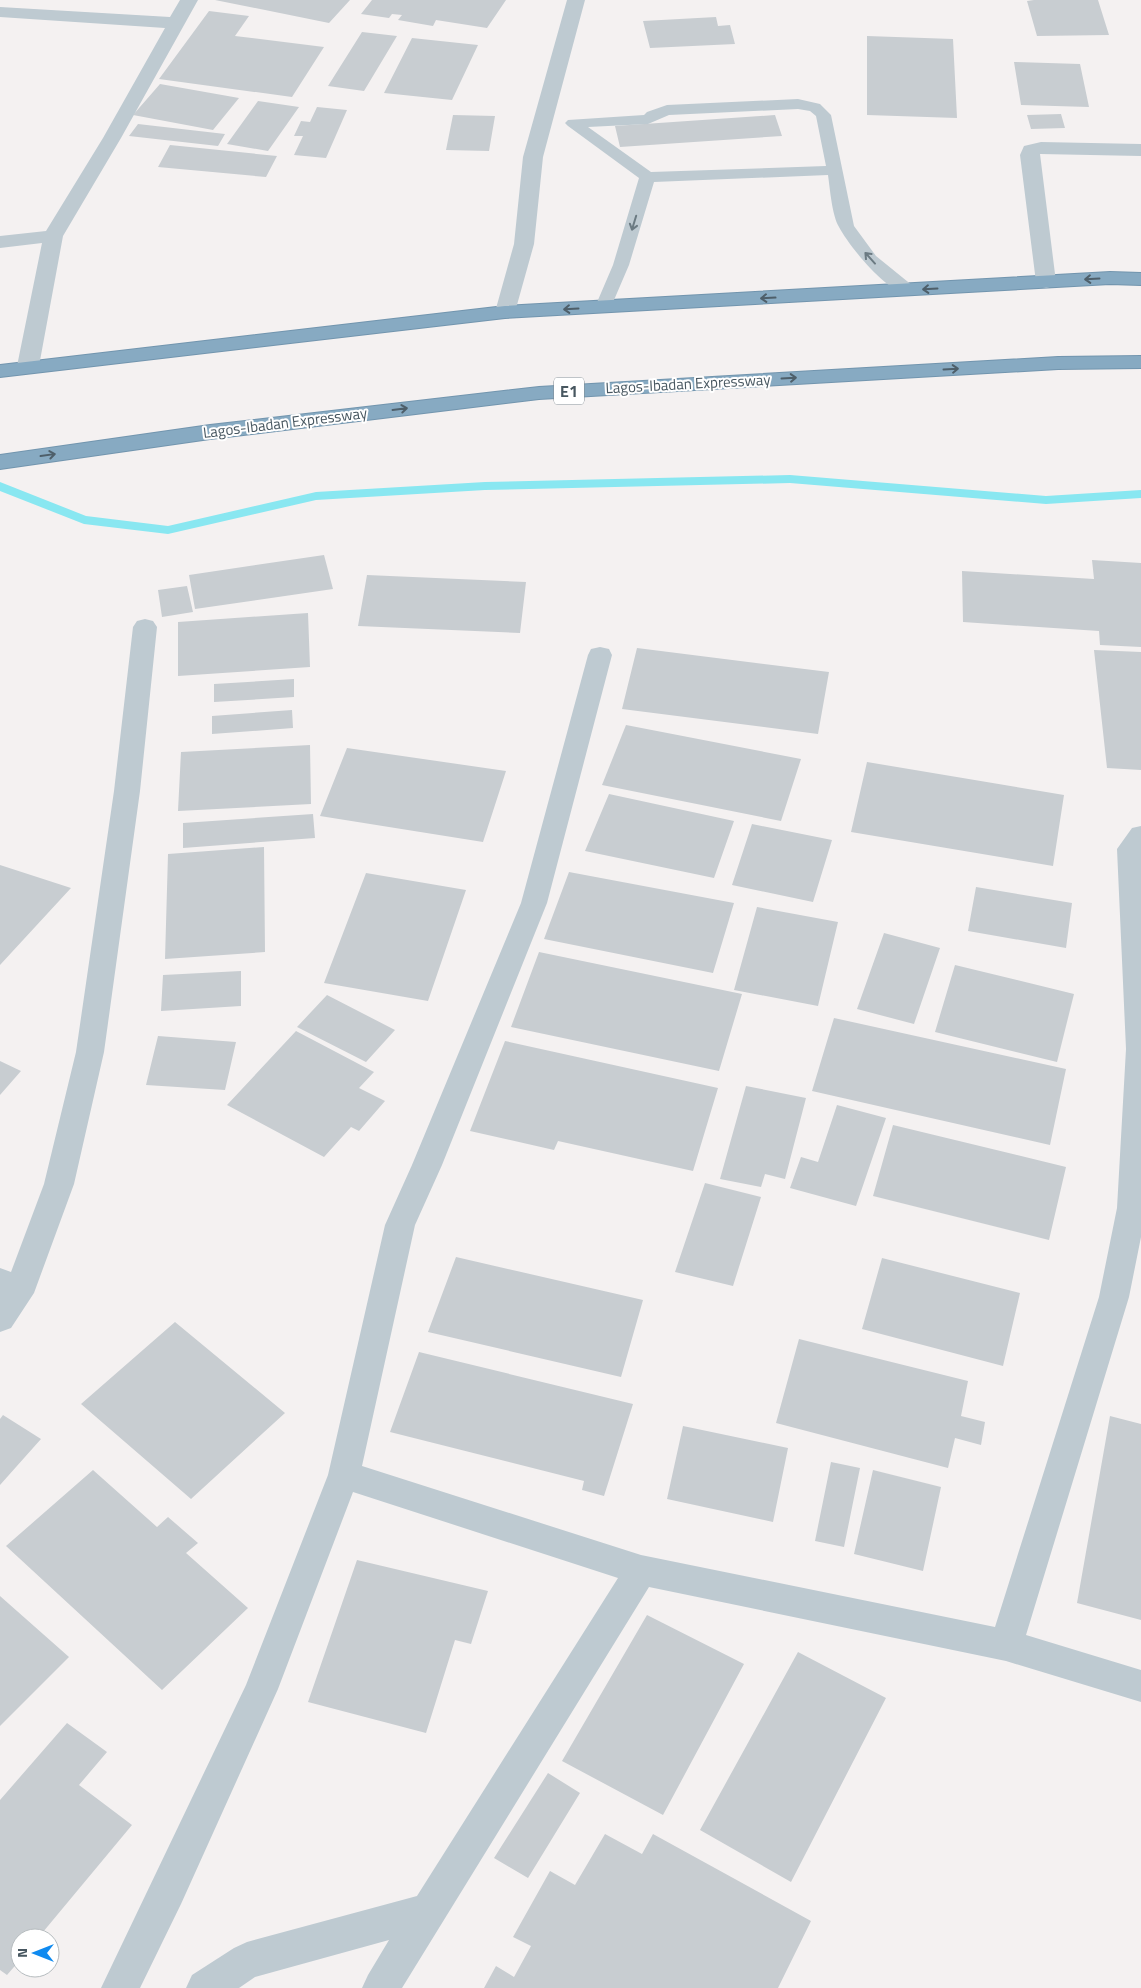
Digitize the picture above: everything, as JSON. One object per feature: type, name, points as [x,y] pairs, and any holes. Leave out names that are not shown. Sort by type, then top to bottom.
[{"type":"highway","points":[[0,371],[28,366],[505,312],[1110,278],[1141,279]]},
{"type":"highway","name":"Lagos-Ibadan Expressway","points":[[0,462],[210,432],[539,392],[1058,362],[1141,362]]},
{"type":"street","points":[[28,366],[53,236],[112,138],[189,0]]},
{"type":"street","points":[[505,312],[524,244],[533,157],[576,0]]},
{"type":"street","points":[[0,12],[176,23]]},
{"type":"street","points":[[1046,282],[1030,155],[1032,150],[1041,148],[1141,150]]},
{"type":"street","points":[[0,242],[53,236]]},
{"type":"street","points":[[0,1319],[10,1287],[59,1184],[90,1052],[127,791],[145,627]]},
{"type":"street","points":[[120,1988],[168,1891],[261,1689],[344,1474],[400,1225],[427,1166],[534,903],[600,655]]},
{"type":"street","points":[[1006,1645],[1114,1297],[1137,1209],[1140,1049],[1130,849],[1141,835]]},
{"type":"street","points":[[344,1474],[641,1570],[1006,1645],[1141,1686]]},
{"type":"street","points":[[381,1988],[641,1570]]},
{"type":"street","points":[[205,1988],[247,1961],[430,1911]]},
{"type":"lane","points":[[834,170],[647,176],[573,123],[648,120],[652,114],[667,110],[798,104],[815,108],[823,115],[846,226],[870,260],[907,290]]},
{"type":"lane","points":[[603,307],[621,266],[647,176]]},
{"type":"building","points":[[215,0],[350,0],[329,23]]},
{"type":"building","points":[[372,0],[506,0],[487,28],[436,20],[433,26],[398,20],[402,15],[392,14],[389,18],[361,14]]},
{"type":"building","points":[[1098,0],[1109,35],[1037,36],[1027,1]]},
{"type":"building","points":[[209,11],[249,16],[235,36],[324,47],[292,97],[159,79]]},
{"type":"building","points":[[716,17],[718,26],[730,25],[735,44],[650,48],[643,21]]},
{"type":"building","points":[[362,32],[397,36],[364,91],[328,86]]},
{"type":"building","points":[[867,36],[953,39],[957,118],[867,115]]},
{"type":"building","points":[[412,38],[478,45],[452,100],[384,93]]},
{"type":"building","points":[[1014,62],[1080,64],[1089,107],[1021,105]]},
{"type":"building","points":[[160,84],[239,98],[213,130],[133,115]]},
{"type":"building","points":[[258,101],[299,107],[268,151],[227,144]]},
{"type":"building","points":[[317,107],[347,110],[326,158],[294,155],[303,136],[294,136],[301,121],[310,122]]},
{"type":"building","points":[[1061,114],[1065,128],[1031,129],[1027,115]]},
{"type":"building","points":[[453,115],[495,116],[489,151],[446,150]]},
{"type":"building","points":[[775,115],[782,136],[620,147],[615,126]]},
{"type":"building","points":[[138,124],[225,134],[218,146],[129,136]]},
{"type":"building","points":[[170,145],[277,156],[266,177],[158,167]]},
{"type":"building","points":[[324,555],[333,589],[195,609],[189,575]]},
{"type":"building","points":[[1092,560],[1141,563],[1141,647],[1100,645],[1099,631],[963,622],[962,571],[1094,579]]},
{"type":"building","points":[[367,575],[526,582],[520,633],[358,626]]},
{"type":"building","points":[[187,586],[193,612],[162,617],[158,590]]},
{"type":"building","points":[[308,613],[310,667],[178,676],[178,622]]},
{"type":"building","points":[[637,648],[829,672],[818,734],[622,709]]},
{"type":"building","points":[[1094,650],[1141,652],[1141,770],[1107,768]]},
{"type":"building","points":[[294,679],[294,697],[214,702],[214,684]]},
{"type":"building","points":[[292,710],[293,728],[212,734],[212,716]]},
{"type":"building","points":[[626,725],[801,759],[781,821],[602,785]]},
{"type":"building","points":[[310,745],[311,804],[178,811],[181,752]]},
{"type":"building","points":[[347,748],[506,771],[483,842],[320,816]]},
{"type":"building","points":[[867,762],[1064,795],[1053,866],[851,832]]},
{"type":"building","points":[[609,794],[734,821],[714,878],[585,851]]},
{"type":"building","points":[[313,814],[315,838],[183,848],[183,823]]},
{"type":"building","points":[[752,824],[832,840],[813,902],[732,885]]},
{"type":"building","points":[[264,847],[265,952],[165,959],[168,854]]},
{"type":"building","points":[[0,865],[71,888],[0,965]]},
{"type":"building","points":[[569,872],[734,903],[713,973],[544,939]]},
{"type":"building","points":[[366,873],[466,890],[428,1001],[324,983]]},
{"type":"building","points":[[976,887],[1072,903],[1066,948],[968,931]]},
{"type":"building","points":[[757,907],[838,922],[818,1006],[734,990]]},
{"type":"building","points":[[884,933],[940,948],[914,1024],[857,1009]]},
{"type":"building","points":[[539,952],[742,994],[719,1071],[511,1027]]},
{"type":"building","points":[[955,965],[1074,994],[1057,1062],[935,1032]]},
{"type":"building","points":[[241,971],[241,1006],[161,1011],[163,975]]},
{"type":"building","points":[[327,995],[395,1030],[366,1062],[297,1027]]},
{"type":"building","points":[[834,1018],[1066,1069],[1050,1145],[812,1091]]},
{"type":"building","points":[[296,1031],[374,1072],[359,1088],[385,1101],[359,1131],[351,1127],[324,1157],[227,1105]]},
{"type":"building","points":[[158,1036],[236,1042],[225,1090],[146,1085]]},
{"type":"building","points":[[505,1041],[718,1088],[693,1171],[558,1141],[554,1150],[470,1131]]},
{"type":"building","points":[[0,1061],[21,1071],[0,1095]]},
{"type":"building","points":[[746,1086],[806,1098],[785,1179],[765,1174],[761,1187],[720,1179]]},
{"type":"building","points":[[837,1105],[886,1118],[856,1206],[790,1188],[801,1157],[818,1162]]},
{"type":"building","points":[[893,1125],[1066,1167],[1049,1240],[873,1196]]},
{"type":"building","points":[[705,1183],[761,1197],[733,1286],[675,1272]]},
{"type":"building","points":[[456,1257],[643,1300],[621,1377],[428,1332]]},
{"type":"building","points":[[882,1258],[1020,1293],[1003,1366],[862,1329]]},
{"type":"building","points":[[175,1322],[285,1413],[191,1499],[81,1404]]},
{"type":"building","points":[[799,1339],[968,1381],[961,1416],[985,1422],[981,1445],[955,1438],[948,1468],[776,1423]]},
{"type":"building","points":[[419,1352],[633,1404],[604,1496],[582,1490],[584,1481],[390,1432]]},
{"type":"building","points":[[3,1415],[41,1439],[0,1485],[0,1419]]},
{"type":"building","points":[[1110,1416],[1141,1424],[1141,1620],[1077,1603]]},
{"type":"building","points":[[683,1426],[788,1448],[773,1522],[667,1499]]},
{"type":"building","points":[[831,1462],[860,1468],[844,1547],[815,1541]]},
{"type":"building","points":[[93,1470],[157,1527],[168,1517],[198,1543],[186,1553],[248,1608],[162,1690],[6,1546]]},
{"type":"building","points":[[873,1470],[941,1487],[923,1571],[854,1554]]},
{"type":"building","points":[[357,1560],[488,1591],[471,1644],[455,1640],[426,1733],[308,1702]]},
{"type":"building","points":[[0,1596],[69,1657],[0,1726]]},
{"type":"building","points":[[647,1615],[744,1664],[663,1815],[562,1761]]},
{"type":"building","points":[[798,1652],[886,1698],[791,1882],[700,1830]]},
{"type":"building","points":[[67,1723],[107,1752],[79,1785],[132,1825],[46,1928],[10,1928],[10,1972],[7,1975],[0,1970],[0,1800]]},
{"type":"building","points":[[548,1773],[580,1793],[528,1878],[494,1858]]},
{"type":"building","points":[[605,1834],[642,1854],[653,1834],[811,1921],[778,1988],[484,1988],[496,1966],[514,1977],[531,1946],[513,1937],[550,1871],[575,1885]]},
{"type":"waterway","points":[[0,486],[84,520],[168,530],[316,496],[485,486],[790,479],[1046,500],[1141,494]]}]
